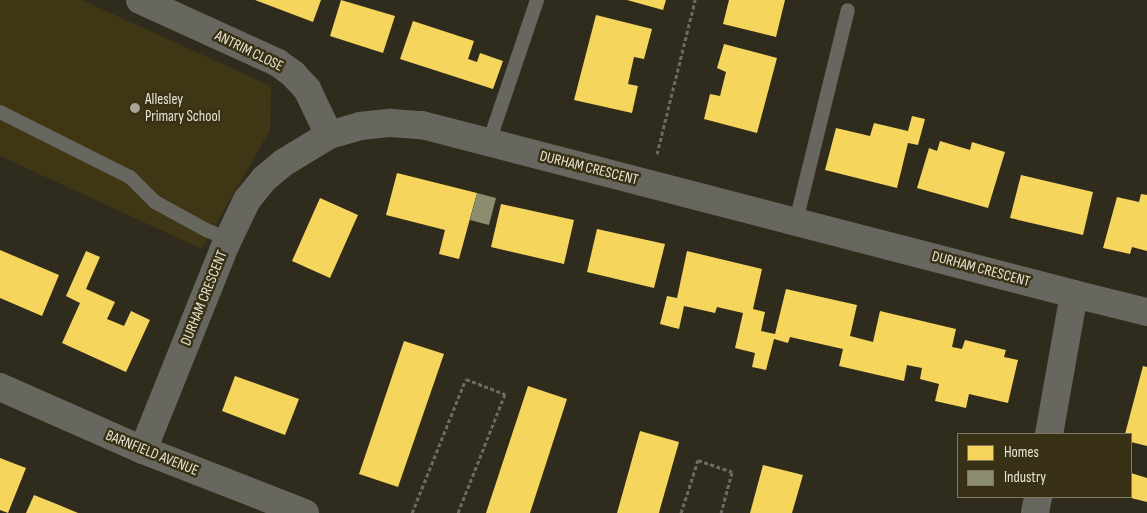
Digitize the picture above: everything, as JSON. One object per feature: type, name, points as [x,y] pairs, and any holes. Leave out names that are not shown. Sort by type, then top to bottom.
[{"type":"street","name":"ANTRIM CLOSE","points":[[140,0],[180,9],[278,63],[293,74],[307,89],[329,134]]},
{"type":"street","name":"DURHAM CRESCENT","points":[[143,450],[228,239],[247,200],[264,179],[283,162],[329,134],[360,126],[391,123],[422,125],[1147,312]]},
{"type":"street","points":[[1049,433],[1074,294]]},
{"type":"street","name":"BARNFIELD AVENUE","points":[[0,386],[143,450],[306,513]]},
{"type":"street","points":[[1035,513],[1038,498]]},
{"type":"lane","points":[[490,142],[537,0]]},
{"type":"lane","points":[[796,221],[848,10]]},
{"type":"lane","points":[[0,112],[130,177],[155,202],[206,230],[228,239]]},
{"type":"path","points":[[649,183],[695,0]]},
{"type":"path","points":[[412,513],[466,379],[505,394],[458,513]]},
{"type":"path","points":[[681,513],[698,460],[732,472],[720,513]]},
{"type":"shaded area","name":"Allesley Primary School","points":[[0,0],[82,0],[271,86],[270,130],[202,249],[0,156]]},
{"type":"building: Homes","points":[[255,0],[321,0],[313,22]]},
{"type":"building: Homes","points":[[341,0],[395,16],[383,53],[330,36]]},
{"type":"building: Homes","points":[[627,0],[666,0],[663,10]]},
{"type":"building: Homes","points":[[729,0],[785,0],[776,37],[723,24]]},
{"type":"building: Homes","points":[[596,15],[652,29],[644,59],[634,57],[628,84],[638,86],[632,113],[574,100]]},
{"type":"building: Homes","points":[[413,21],[474,41],[468,59],[477,62],[480,53],[503,61],[493,89],[400,59]]},
{"type":"building: Homes","points":[[724,44],[777,58],[757,133],[704,119],[710,94],[720,96],[726,72],[717,68]]},
{"type":"building: Homes","points":[[912,116],[925,119],[918,145],[908,143],[897,188],[825,170],[836,128],[870,136],[874,123],[908,131]]},
{"type":"building: Homes","points":[[940,141],[970,150],[972,142],[1005,152],[988,208],[917,188],[929,148],[937,151]]},
{"type":"building: Homes","points":[[397,173],[477,193],[459,259],[439,254],[445,230],[386,215]]},
{"type":"building: Homes","points":[[1021,175],[1093,192],[1083,235],[1010,218]]},
{"type":"building: Homes","points":[[1141,194],[1147,195],[1147,251],[1132,247],[1130,254],[1103,248],[1117,197],[1139,202]]},
{"type":"building: Homes","points":[[320,198],[358,215],[330,278],[292,261]]},
{"type":"building: Homes","points":[[501,204],[574,220],[564,264],[491,247]]},
{"type":"building: Homes","points":[[597,229],[665,244],[654,288],[587,272]]},
{"type":"building: Homes","points":[[0,250],[59,275],[42,316],[0,298]]},
{"type":"building: Homes","points":[[86,251],[100,257],[86,289],[115,302],[107,319],[124,326],[131,311],[150,320],[126,372],[62,343],[80,303],[66,296]]},
{"type":"building: Homes","points":[[687,251],[762,269],[753,309],[765,312],[761,331],[775,334],[786,289],[857,305],[850,336],[873,342],[880,311],[956,329],[952,347],[962,349],[965,340],[1006,350],[1004,357],[1018,360],[1008,403],[969,394],[966,408],[935,401],[939,384],[920,379],[922,368],[907,365],[904,381],[839,366],[843,349],[790,337],[788,343],[774,339],[766,370],[752,367],[755,353],[735,348],[743,313],[717,307],[715,313],[684,306],[679,329],[660,324],[667,296],[677,298]]},
{"type":"building: Homes","points":[[404,341],[444,354],[398,487],[359,474]]},
{"type":"building: Homes","points":[[1143,366],[1147,367],[1147,446],[1132,442],[1132,433],[1125,433]]},
{"type":"building: Homes","points":[[235,376],[299,399],[285,435],[222,411]]},
{"type":"building: Homes","points":[[528,386],[567,399],[530,513],[486,513]]},
{"type":"building: Homes","points":[[640,431],[679,442],[659,513],[617,513]]},
{"type":"building: Homes","points":[[0,458],[26,468],[8,513],[0,510]]},
{"type":"building: Homes","points":[[763,465],[803,475],[792,513],[750,513]]},
{"type":"building: Homes","points":[[1132,473],[1147,478],[1147,502],[1131,498]]},
{"type":"building: Homes","points":[[34,495],[59,505],[78,513],[26,513]]},
{"type":"building: Industry","points":[[477,193],[496,198],[489,225],[470,220]]},
{"type":"place","name":"Allesley Primary School","points":[[135,108]]}]
